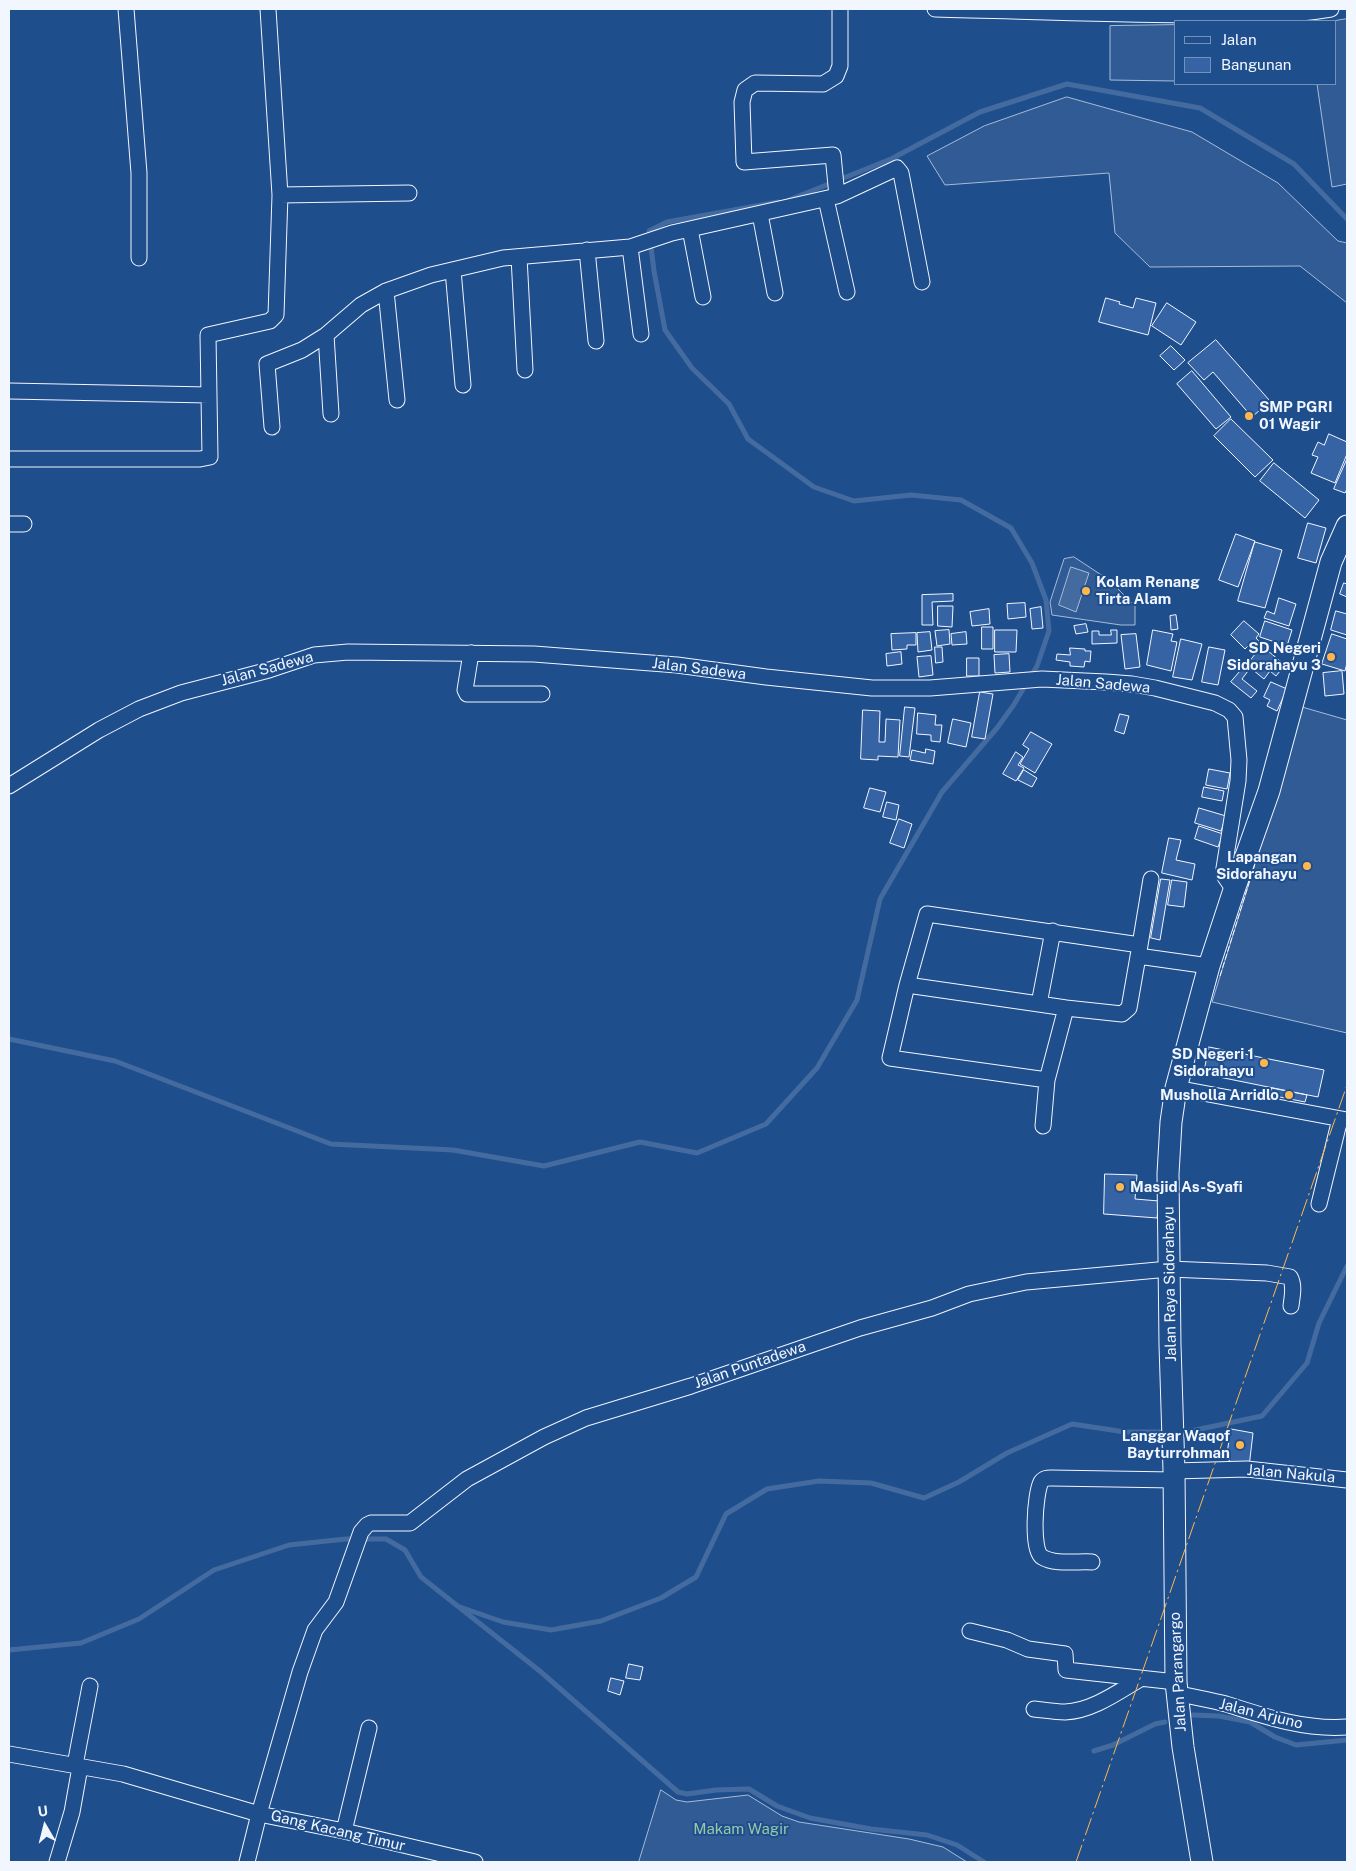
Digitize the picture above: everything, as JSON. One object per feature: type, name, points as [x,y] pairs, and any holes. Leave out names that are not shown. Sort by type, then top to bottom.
[{"type":"main road","name":"Jalan Raya Sidorahayu","points":[[1174,1475],[1168,1174],[1171,1122],[1176,1088],[1209,966],[1269,791],[1331,562],[1347,526]]},
{"type":"main road","name":"Jalan Parangargo","points":[[1174,1475],[1176,1688],[1202,1862]]},
{"type":"street","points":[[126,9],[139,173],[139,258]]},
{"type":"street","points":[[9,459],[200,459],[210,457],[208,335],[270,320],[276,315],[280,195],[268,9]]},
{"type":"street","points":[[840,9],[840,66],[836,76],[823,84],[756,83],[745,90],[742,102],[744,162],[833,155],[833,195],[847,292]]},
{"type":"street","points":[[935,9],[1210,15],[1304,14],[1331,9]]},
{"type":"street","points":[[272,427],[267,364],[302,350],[326,336],[361,305],[386,291],[431,275],[502,258],[635,245],[672,233],[760,214],[833,195],[897,168],[901,173],[922,282]]},
{"type":"street","points":[[280,195],[409,193]]},
{"type":"street","points":[[760,214],[774,293]]},
{"type":"street","points":[[690,229],[703,297]]},
{"type":"street","points":[[635,245],[641,334]]},
{"type":"street","points":[[587,250],[596,341]]},
{"type":"street","points":[[518,257],[525,370]]},
{"type":"street","points":[[453,270],[463,385]]},
{"type":"street","points":[[386,291],[397,400]]},
{"type":"street","points":[[326,336],[331,414]]},
{"type":"street","points":[[9,391],[209,395]]},
{"type":"street","name":"Jalan Sadewa","points":[[9,786],[99,730],[139,709],[181,693],[269,670],[314,655],[348,652],[534,654],[678,665],[766,677],[872,688],[930,688],[1042,679],[1132,684],[1215,703],[1229,710],[1235,717],[1240,760],[1224,868],[1225,878],[1234,890]]},
{"type":"street","points":[[471,653],[466,694],[542,694]]},
{"type":"street","points":[[907,985],[1066,1008],[1122,1014],[1129,1008],[1151,879]]},
{"type":"street","points":[[1047,1080],[890,1058],[907,985],[927,914],[1053,932],[1209,966]]},
{"type":"street","points":[[1039,1004],[1053,932]]},
{"type":"street","points":[[1042,1126],[1047,1080],[1066,1008]]},
{"type":"street","points":[[1176,1088],[1344,1120],[1319,1204]]},
{"type":"street","name":"Jalan Puntadewa","points":[[259,1814],[300,1672],[315,1630],[336,1602],[354,1549],[366,1525],[371,1523],[410,1523],[466,1479],[544,1437],[586,1418],[691,1386],[860,1328],[932,1308],[969,1294],[1026,1282],[1169,1269],[1284,1275],[1290,1277],[1292,1282],[1291,1306]]},
{"type":"street","name":"Jalan Nakula","points":[[1092,1562],[1054,1561],[1041,1557],[1036,1550],[1034,1539],[1038,1491],[1040,1483],[1044,1479],[1174,1475],[1250,1470],[1347,1480]]},
{"type":"street","name":"Jalan Arjuno","points":[[970,1631],[1007,1640],[1028,1649],[1065,1654],[1066,1670],[1140,1679],[1176,1688],[1281,1721],[1304,1726],[1347,1727]]},
{"type":"street","points":[[1034,1709],[1065,1712],[1077,1710],[1108,1698],[1140,1679]]},
{"type":"street","points":[[57,1862],[72,1812],[77,1766],[90,1686]]},
{"type":"street","points":[[344,1831],[369,1728]]},
{"type":"street","name":"Gang Kacang Timur","points":[[9,1754],[123,1774],[259,1814],[344,1831],[475,1862]]},
{"type":"street","points":[[247,1862],[259,1814]]},
{"type":"shaded area","points":[[1347,19],[1347,184],[1332,187],[1317,85],[1336,85],[1336,21]]},
{"type":"shaded area","points":[[1174,25],[1174,81],[1110,80],[1110,26]]},
{"type":"shaded area","points":[[1067,97],[1192,132],[1278,183],[1338,241],[1347,243],[1347,303],[1300,266],[1150,267],[1115,233],[1109,173],[945,185],[927,156],[984,126]]},
{"type":"shaded area","name":"Kolam Renang Tirta Alam","points":[[1074,557],[1109,580],[1135,606],[1135,625],[1121,625],[1052,615],[1050,602],[1064,559]]},
{"type":"shaded area","points":[[1071,567],[1089,573],[1076,612],[1059,605]]},
{"type":"shaded area","name":"Lapangan Sidorahayu","points":[[1302,707],[1347,720],[1347,1033],[1212,1002]]},
{"type":"shaded area","name":"Makam Wagir","points":[[661,1790],[676,1800],[687,1802],[748,1795],[782,1816],[799,1822],[909,1839],[943,1847],[967,1862],[639,1862]]},
{"type":"building","points":[[1106,298],[1133,308],[1136,298],[1156,303],[1148,335],[1099,322]]},
{"type":"building","points":[[1167,303],[1196,322],[1181,345],[1152,326]]},
{"type":"building","points":[[1216,340],[1270,401],[1252,417],[1213,372],[1204,380],[1188,363]]},
{"type":"building","points":[[1171,346],[1185,360],[1174,370],[1160,356]]},
{"type":"building","points":[[1192,371],[1231,417],[1216,429],[1177,384]]},
{"type":"building","points":[[1231,419],[1273,460],[1255,477],[1214,436]]},
{"type":"building","points":[[1329,434],[1347,442],[1347,454],[1335,483],[1311,473],[1318,457],[1312,455],[1318,442],[1324,445]]},
{"type":"building","points":[[1347,459],[1347,489],[1345,493],[1334,489]]},
{"type":"building","points":[[1274,463],[1319,500],[1305,518],[1260,481]]},
{"type":"building","points":[[1308,523],[1326,528],[1316,563],[1298,558]]},
{"type":"building","points":[[1236,534],[1255,541],[1238,587],[1219,580]]},
{"type":"building","points":[[1255,542],[1282,550],[1265,608],[1238,601]]},
{"type":"building","points":[[1344,583],[1347,584],[1347,597],[1340,594]]},
{"type":"building","points":[[953,594],[953,601],[932,602],[933,625],[922,625],[922,595]]},
{"type":"building","points":[[1279,598],[1296,604],[1289,626],[1264,618],[1267,611],[1274,614]]},
{"type":"building","points":[[1025,603],[1026,617],[1008,619],[1007,604]]},
{"type":"building","points":[[938,606],[953,606],[952,627],[938,626]]},
{"type":"building","points":[[1041,607],[1043,628],[1032,629],[1030,609]]},
{"type":"building","points":[[989,609],[990,624],[972,626],[970,612]]},
{"type":"building","points":[[1336,611],[1347,614],[1347,635],[1331,630]]},
{"type":"building","points":[[1176,615],[1178,629],[1171,630],[1170,616]]},
{"type":"building","points":[[1244,621],[1259,634],[1256,638],[1259,641],[1254,647],[1250,644],[1245,649],[1231,635]]},
{"type":"building","points":[[1265,621],[1292,630],[1287,646],[1260,637]]},
{"type":"building","points":[[1086,624],[1088,632],[1076,634],[1074,626]]},
{"type":"building","points":[[982,627],[993,627],[993,649],[982,649]]},
{"type":"building","points":[[949,630],[950,644],[937,646],[935,631]]},
{"type":"building","points":[[995,630],[1017,630],[1016,652],[995,652]]},
{"type":"building","points":[[1111,630],[1117,630],[1117,643],[1092,644],[1092,631],[1099,631],[1099,635],[1111,635]]},
{"type":"building","points":[[1153,630],[1173,634],[1171,641],[1177,642],[1171,671],[1147,665]]},
{"type":"building","points":[[930,632],[932,650],[918,652],[917,633]]},
{"type":"building","points":[[966,632],[967,644],[952,645],[951,634]]},
{"type":"building","points":[[916,633],[916,645],[907,645],[907,649],[892,650],[891,634]]},
{"type":"building","points":[[1136,634],[1140,667],[1125,669],[1121,635]]},
{"type":"building","points":[[1332,634],[1347,639],[1345,671],[1322,664]]},
{"type":"building","points":[[1181,639],[1202,644],[1192,680],[1173,677]]},
{"type":"building","points":[[1262,646],[1285,665],[1276,676],[1270,671],[1264,679],[1247,665]]},
{"type":"building","points":[[935,647],[942,647],[943,662],[936,663]]},
{"type":"building","points":[[1209,647],[1225,650],[1218,685],[1202,682]]},
{"type":"building","points":[[1070,648],[1091,651],[1090,662],[1085,661],[1084,667],[1070,666],[1070,662],[1056,660],[1057,654],[1070,655]]},
{"type":"building","points":[[901,652],[902,664],[887,666],[886,654]]},
{"type":"building","points":[[1009,654],[1010,672],[995,673],[994,655]]},
{"type":"building","points":[[931,656],[933,675],[919,677],[917,657]]},
{"type":"building","points":[[967,658],[979,658],[979,676],[967,676]]},
{"type":"building","points":[[1244,667],[1248,671],[1242,679],[1257,691],[1251,698],[1231,682]]},
{"type":"building","points":[[1342,671],[1344,694],[1325,696],[1323,673]]},
{"type":"building","points":[[1271,682],[1287,689],[1277,711],[1267,706],[1270,700],[1264,697]]},
{"type":"building","points":[[980,692],[993,694],[985,739],[972,737]]},
{"type":"building","points":[[905,707],[915,708],[909,757],[900,756]]},
{"type":"building","points":[[863,710],[880,711],[879,742],[885,742],[886,719],[900,720],[898,757],[878,756],[878,760],[861,759]]},
{"type":"building","points":[[918,713],[936,715],[935,725],[942,725],[940,742],[931,741],[931,735],[917,734]]},
{"type":"building","points":[[1120,714],[1129,716],[1124,734],[1115,731]]},
{"type":"building","points":[[953,719],[971,723],[966,747],[948,743]]},
{"type":"building","points":[[1031,732],[1052,744],[1035,773],[1020,764],[1029,749],[1023,745]]},
{"type":"building","points":[[926,749],[935,751],[933,764],[910,760],[912,750],[925,753]]},
{"type":"building","points":[[1016,752],[1023,757],[1018,765],[1024,768],[1016,781],[1003,774]]},
{"type":"building","points":[[1209,769],[1230,773],[1227,789],[1206,785]]},
{"type":"building","points":[[1024,770],[1037,778],[1032,787],[1018,780]]},
{"type":"building","points":[[1204,787],[1224,791],[1222,801],[1202,797]]},
{"type":"building","points":[[870,788],[886,792],[880,812],[864,808]]},
{"type":"building","points":[[887,802],[899,805],[896,820],[883,817]]},
{"type":"building","points":[[1199,808],[1226,816],[1221,831],[1195,823]]},
{"type":"building","points":[[899,819],[912,824],[904,848],[890,843]]},
{"type":"building","points":[[1199,826],[1223,834],[1218,847],[1195,839]]},
{"type":"building","points":[[1169,838],[1181,840],[1176,860],[1195,864],[1192,880],[1162,873]]},
{"type":"building","points":[[1161,879],[1170,880],[1160,940],[1151,938]]},
{"type":"building","points":[[1172,880],[1187,882],[1184,907],[1168,905]]},
{"type":"building","points":[[1209,1047],[1324,1070],[1318,1097],[1204,1074]]},
{"type":"building","name":"Musholla Arridlo","points":[[1272,1088],[1307,1095],[1305,1102],[1270,1095]]},
{"type":"building","name":"Masjid As-Syafi","points":[[1105,1174],[1137,1175],[1135,1199],[1159,1201],[1157,1218],[1104,1214]]},
{"type":"building","name":"Langgar Waqof Bayturrohman","points":[[1231,1429],[1253,1433],[1249,1467],[1228,1464],[1230,1458],[1227,1457]]},
{"type":"building","points":[[629,1664],[643,1667],[640,1680],[626,1678]]},
{"type":"building","points":[[611,1678],[624,1681],[620,1695],[608,1691]]},
{"type":"waterway","points":[[789,200],[891,159],[980,112],[1067,84],[1200,108],[1294,164],[1347,219]]},
{"type":"waterway","points":[[9,1039],[115,1061],[331,1144],[453,1150],[544,1166],[640,1142],[697,1153],[766,1124],[817,1068],[857,1000],[880,899],[942,792],[997,728],[1013,706],[1037,666],[1049,631],[1046,600],[1032,563],[1011,528],[961,500],[911,495],[854,501],[814,487],[748,439],[729,404],[692,368],[665,330],[649,231],[667,222],[778,202]]},
{"type":"waterway","points":[[1186,1432],[1262,1416],[1307,1363],[1319,1323],[1347,1266]]},
{"type":"waterway","points":[[460,1607],[503,1622],[551,1630],[601,1621],[661,1598],[696,1577],[726,1514],[767,1489],[819,1481],[871,1483],[924,1498],[959,1482],[1007,1453],[1072,1424],[1125,1432],[1161,1432]]},
{"type":"waterway","points":[[9,1650],[81,1643],[139,1619],[214,1570],[289,1545],[346,1539],[386,1539],[405,1550],[421,1577],[541,1672],[678,1792],[687,1794],[716,1790],[749,1789],[777,1806],[810,1818],[871,1829],[927,1835],[957,1845],[984,1862]]},
{"type":"waterway","points":[[1193,1715],[1219,1716],[1250,1722],[1275,1737],[1296,1745],[1347,1740]]},
{"type":"waterway","points":[[1094,1751],[1113,1745],[1155,1724],[1165,1722]]},
{"type":"fence","points":[[1220,976],[1258,854]]},
{"type":"power","points":[[1076,1862],[1347,1085]]},
{"type":"place","name":"SMP PGRI 01 Wagir","points":[[1249,416]]},
{"type":"place","name":"Kolam Renang Tirta Alam","points":[[1086,591]]},
{"type":"place","name":"SD Negeri Sidorahayu 3","points":[[1331,657]]},
{"type":"place","name":"Lapangan Sidorahayu","points":[[1307,866]]},
{"type":"place","name":"SD Negeri 1 Sidorahayu","points":[[1264,1063]]},
{"type":"place","name":"Musholla Arridlo","points":[[1289,1095]]},
{"type":"place","name":"Masjid As-Syafi","points":[[1120,1187]]},
{"type":"place","name":"Langgar Waqof Bayturrohman","points":[[1240,1445]]}]
